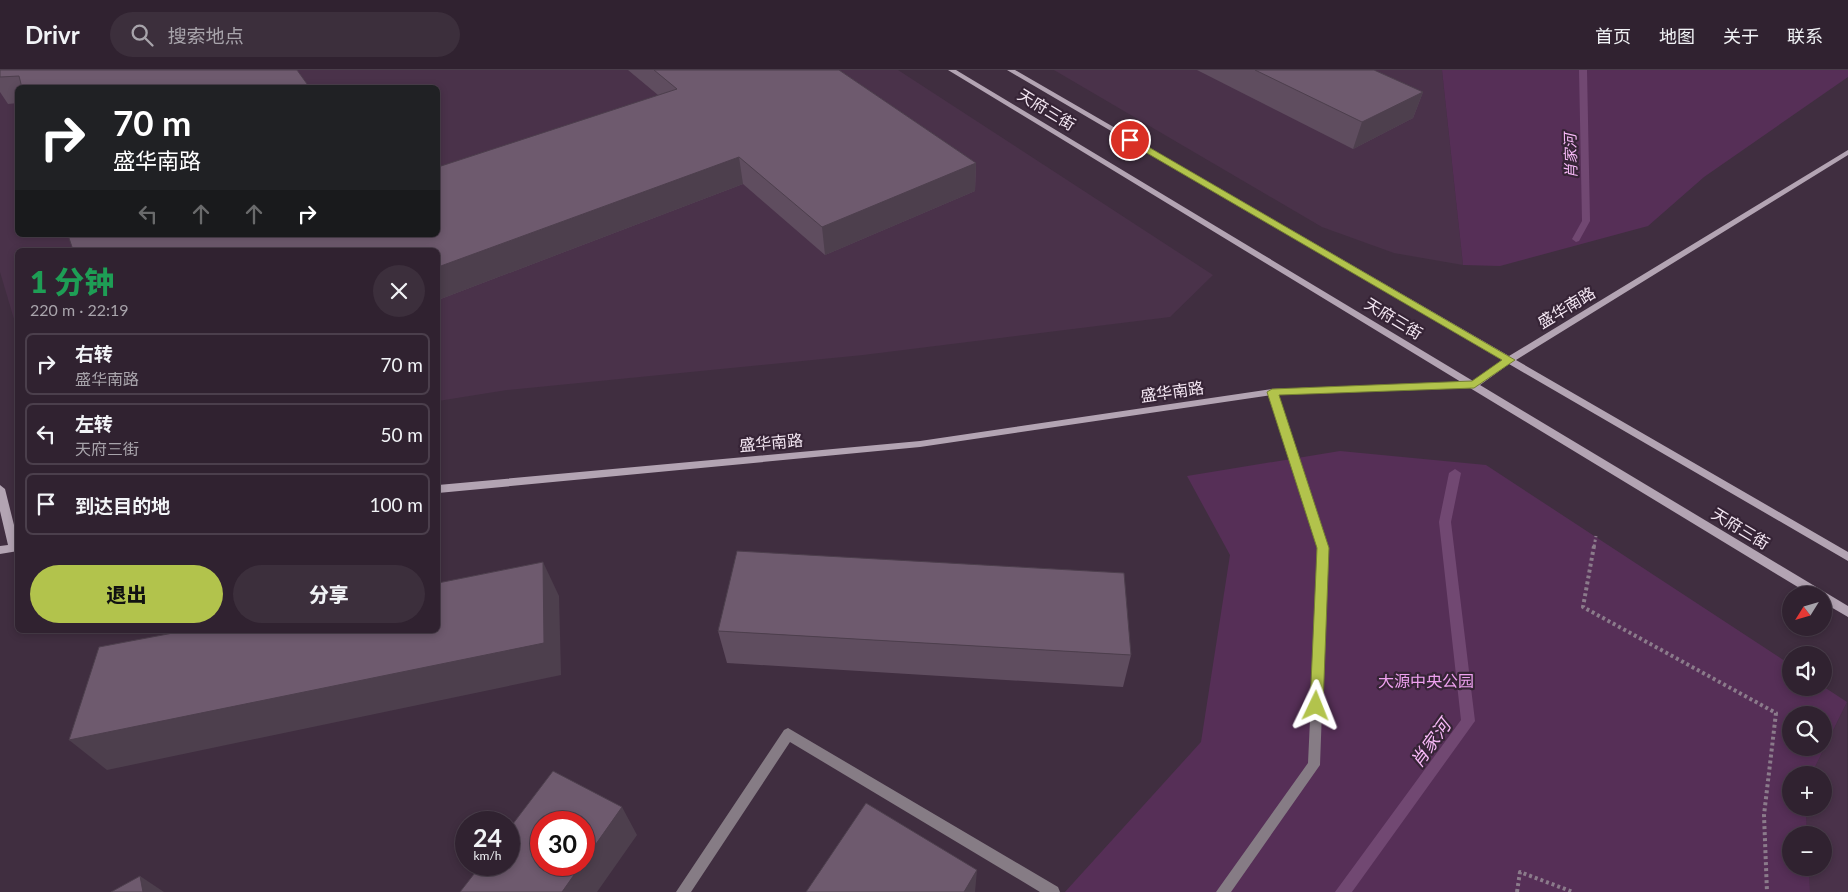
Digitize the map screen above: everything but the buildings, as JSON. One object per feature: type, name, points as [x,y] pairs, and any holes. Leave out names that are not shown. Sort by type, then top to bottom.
[{"type":"street","name":"天府三街","points":[[951,70],[1805,586]]},
{"type":"street","name":"天府三街","points":[[1010,70],[1848,557]]},
{"type":"street","name":"盛华南路","points":[[440,490],[920,444],[1272,392],[1474,385],[1510,360],[1848,152]]},
{"type":"street","points":[[1223,892],[1314,765],[1323,548],[1272,392]]},
{"type":"street","points":[[0,489],[15,543]]},
{"type":"street","points":[[0,550],[15,547]]},
{"type":"street","points":[[1832,603],[1848,612]]},
{"type":"street","points":[[683,892],[788,734],[1053,892]]},
{"type":"path","points":[[1596,536],[1583,607],[1776,713],[1764,815],[1767,892]]},
{"type":"path","points":[[1517,892],[1520,872],[1573,892]]},
{"type":"shaded area","points":[[0,70],[898,70],[1213,275],[1170,317],[863,355],[507,390],[440,401],[440,248],[15,248],[15,322],[0,272]]},
{"type":"shaded area","points":[[1054,70],[1442,70],[1463,265],[1394,253],[1322,227]]},
{"type":"shaded area","points":[[1847,702],[1848,892],[1810,892],[1809,876],[1832,876],[1832,826],[1807,826],[1806,816],[1832,816],[1832,766],[1815,766],[1820,756],[1832,756],[1832,732]]},
{"type":"green space","points":[[1442,70],[1848,70],[1848,77],[1704,177],[1648,226],[1500,266],[1463,265]]},
{"type":"green space","name":"大源中央公园","points":[[1340,451],[1486,465],[1782,659],[1782,696],[1832,696],[1832,692],[1847,702],[1832,732],[1832,706],[1782,706],[1782,756],[1820,756],[1815,766],[1782,766],[1782,816],[1806,816],[1807,826],[1782,826],[1782,876],[1809,876],[1810,892],[1065,892],[1201,742],[1230,555],[1187,476]]},
{"type":"waterway","name":"肖家河","points":[[1576,239],[1586,221],[1583,70]]},
{"type":"waterway","name":"肖家河","points":[[1343,892],[1468,721],[1445,522],[1455,473]]},
{"type":"route","points":[[1130,140],[1510,360],[1474,385],[1272,392],[1323,548],[1316,706]]}]
